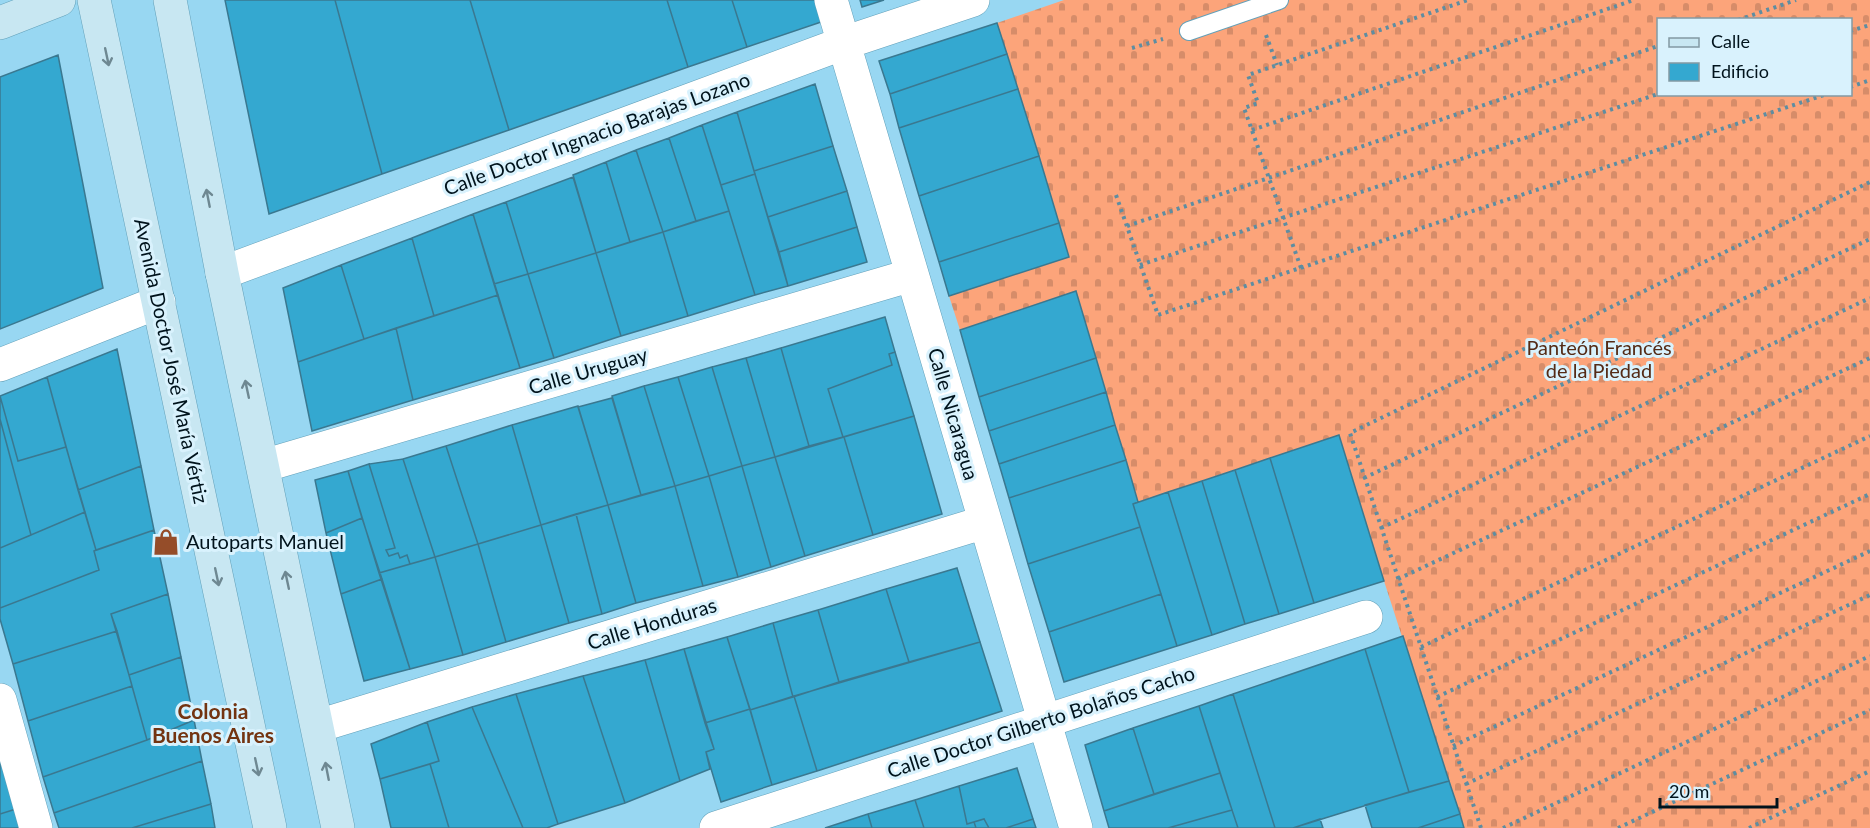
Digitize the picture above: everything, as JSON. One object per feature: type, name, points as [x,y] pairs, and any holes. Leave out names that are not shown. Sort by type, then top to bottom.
[{"type":"main road","points":[[0,23],[59,0]]},
{"type":"main road","name":"Avenida Doctor José María Vértiz","points":[[94,0],[270,828]]},
{"type":"main road","points":[[170,0],[222,273],[338,828]]},
{"type":"street","name":"Calle Nicaragua","points":[[831,0],[1076,828]]},
{"type":"street","name":"Calle Doctor Ingnacio Barajas Lozano","points":[[222,273],[844,43],[973,0]]},
{"type":"street","name":"Calle Uruguay","points":[[263,466],[912,275]]},
{"type":"street","points":[[0,365],[159,302]]},
{"type":"street","name":"Calle Honduras","points":[[318,726],[985,522]]},
{"type":"street","name":"Calle Doctor Gilberto Bolaños Cacho","points":[[716,828],[1366,617]]},
{"type":"street","points":[[0,700],[36,828]]},
{"type":"lane","points":[[1189,31],[1280,0]]},
{"type":"path","points":[[1301,268],[1244,108],[1258,103],[1248,75],[1468,0]]},
{"type":"path","points":[[1252,130],[1634,0]]},
{"type":"path","points":[[1744,18],[1796,0]]},
{"type":"path","points":[[1852,31],[1870,24]]},
{"type":"path","points":[[1127,226],[1657,47]]},
{"type":"path","points":[[1852,87],[1870,80]]},
{"type":"path","points":[[1140,265],[1657,95]]},
{"type":"path","points":[[1116,195],[1158,315],[1821,96]]},
{"type":"path","points":[[1481,828],[1350,433],[1870,182]]},
{"type":"path","points":[[1364,478],[1870,239]]},
{"type":"path","points":[[1381,528],[1870,298]]},
{"type":"path","points":[[1398,579],[1870,358]]},
{"type":"path","points":[[1420,647],[1870,436]]},
{"type":"path","points":[[1437,697],[1870,494]]},
{"type":"path","points":[[1454,746],[1870,551]]},
{"type":"path","points":[[1466,784],[1870,595]]},
{"type":"path","points":[[1503,828],[1870,656]]},
{"type":"path","points":[[1618,828],[1870,710]]},
{"type":"path","points":[[1749,828],[1870,771]]},
{"type":"green space","name":"Panteón Francés de la Piedad","points":[[1064,0],[1870,0],[1870,828],[1464,828],[1339,435],[1138,502],[1076,292],[960,330],[949,296],[1069,257],[997,23]]},
{"type":"building","points":[[225,0],[335,0],[382,174],[269,214]]},
{"type":"building","points":[[335,0],[470,0],[509,130],[382,174]]},
{"type":"building","points":[[470,0],[667,0],[688,67],[509,130]]},
{"type":"building","points":[[667,0],[732,0],[747,47],[688,67]]},
{"type":"building","points":[[732,0],[821,0],[827,20],[747,47]]},
{"type":"building","points":[[860,0],[884,0],[862,7]]},
{"type":"building","points":[[997,23],[1007,54],[890,94],[879,61]]},
{"type":"building","points":[[1007,54],[1018,89],[899,128],[890,94]]},
{"type":"building","points":[[58,55],[103,288],[0,329],[0,77]]},
{"type":"building","points":[[815,84],[833,146],[754,171],[737,112]]},
{"type":"building","points":[[1018,89],[1039,156],[919,196],[899,128]]},
{"type":"building","points":[[737,112],[755,174],[721,185],[702,125]]},
{"type":"building","points":[[702,125],[729,211],[696,221],[669,138]]},
{"type":"building","points":[[669,138],[696,221],[663,232],[636,150]]},
{"type":"building","points":[[833,146],[847,191],[768,217],[754,171]]},
{"type":"building","points":[[636,150],[663,232],[630,242],[606,162]]},
{"type":"building","points":[[1039,156],[1059,223],[939,262],[919,196]]},
{"type":"building","points":[[606,162],[630,242],[596,253],[573,175]]},
{"type":"building","points":[[755,174],[788,286],[755,295],[721,185]]},
{"type":"building","points":[[573,177],[596,253],[528,274],[506,202]]},
{"type":"building","points":[[847,191],[857,227],[779,252],[768,217]]},
{"type":"building","points":[[506,202],[528,274],[494,284],[473,214]]},
{"type":"building","points":[[729,211],[755,295],[688,316],[663,232]]},
{"type":"building","points":[[473,214],[498,295],[434,316],[412,238]]},
{"type":"building","points":[[1059,223],[1069,257],[949,296],[939,262]]},
{"type":"building","points":[[857,227],[867,262],[788,286],[779,252]]},
{"type":"building","points":[[663,232],[688,316],[621,336],[596,253]]},
{"type":"building","points":[[412,238],[434,316],[364,339],[341,265]]},
{"type":"building","points":[[596,253],[621,336],[554,358],[528,274]]},
{"type":"building","points":[[341,265],[364,339],[298,362],[283,288]]},
{"type":"building","points":[[528,274],[554,358],[520,368],[494,284]]},
{"type":"building","points":[[1076,291],[1096,358],[979,397],[960,330]]},
{"type":"building","points":[[498,295],[520,368],[413,400],[396,328]]},
{"type":"building","points":[[885,317],[895,352],[889,354],[892,365],[828,389],[843,437],[809,446],[781,348]]},
{"type":"building","points":[[396,328],[413,400],[312,431],[298,362]]},
{"type":"building","points":[[781,348],[809,446],[775,457],[746,358]]},
{"type":"building","points":[[117,349],[141,466],[78,490],[47,377]]},
{"type":"building","points":[[895,352],[914,416],[843,437],[828,389],[892,365],[889,354]]},
{"type":"building","points":[[746,358],[775,457],[742,466],[712,367]]},
{"type":"building","points":[[1096,358],[1106,392],[989,431],[979,397]]},
{"type":"building","points":[[712,367],[742,466],[709,476],[678,377]]},
{"type":"building","points":[[47,377],[66,447],[18,461],[0,396]]},
{"type":"building","points":[[678,377],[709,476],[675,486],[644,386]]},
{"type":"building","points":[[644,386],[675,486],[641,495],[612,396]]},
{"type":"building","points":[[1106,392],[1115,425],[999,464],[989,431]]},
{"type":"building","points":[[0,396],[18,461],[66,447],[85,512],[31,535],[0,419]]},
{"type":"building","points":[[612,398],[641,495],[608,505],[578,407]]},
{"type":"building","points":[[578,406],[608,505],[541,525],[512,425]]},
{"type":"building","points":[[914,416],[942,514],[873,535],[844,437]]},
{"type":"building","points":[[0,419],[31,535],[0,548]]},
{"type":"building","points":[[512,425],[541,525],[478,544],[446,446]]},
{"type":"building","points":[[1115,425],[1126,460],[1009,498],[999,464]]},
{"type":"building","points":[[1339,435],[1384,581],[1314,603],[1270,458]]},
{"type":"building","points":[[844,437],[873,535],[805,556],[775,457]]},
{"type":"building","points":[[446,446],[478,544],[435,557],[403,459]]},
{"type":"building","points":[[775,457],[805,556],[771,567],[742,466]]},
{"type":"building","points":[[1270,458],[1314,603],[1279,614],[1235,470]]},
{"type":"building","points":[[403,459],[435,557],[410,564],[407,555],[400,558],[398,553],[389,556],[386,550],[395,548],[369,464]]},
{"type":"building","points":[[1126,460],[1138,502],[1133,504],[1140,527],[1028,564],[1009,498]]},
{"type":"building","points":[[369,464],[395,548],[386,550],[389,556],[398,553],[400,558],[407,555],[410,564],[379,573],[348,471]]},
{"type":"building","points":[[141,466],[154,530],[96,550],[78,490]]},
{"type":"building","points":[[742,466],[771,567],[738,577],[709,476]]},
{"type":"building","points":[[1235,470],[1279,614],[1245,624],[1202,481]]},
{"type":"building","points":[[348,471],[362,518],[326,533],[315,480]]},
{"type":"building","points":[[709,476],[738,577],[703,586],[675,486]]},
{"type":"building","points":[[1202,481],[1245,624],[1212,635],[1168,492]]},
{"type":"building","points":[[675,486],[703,586],[636,603],[608,505]]},
{"type":"building","points":[[1168,492],[1212,635],[1177,646],[1133,504]]},
{"type":"building","points":[[608,505],[636,603],[602,614],[576,514]]},
{"type":"building","points":[[85,512],[99,570],[0,608],[0,548]]},
{"type":"building","points":[[576,514],[602,614],[569,623],[541,525]]},
{"type":"building","points":[[362,518],[382,579],[341,594],[326,533]]},
{"type":"building","points":[[541,525],[569,623],[506,642],[478,544]]},
{"type":"building","points":[[1140,527],[1161,594],[1049,632],[1028,564]]},
{"type":"building","points":[[154,530],[168,594],[111,614],[117,631],[13,664],[0,619],[0,608],[99,570],[94,551]]},
{"type":"building","points":[[478,544],[506,642],[463,655],[435,557]]},
{"type":"building","points":[[435,557],[463,655],[410,669],[379,573]]},
{"type":"building","points":[[957,568],[980,642],[909,662],[886,589]]},
{"type":"building","points":[[382,579],[410,669],[364,681],[341,594]]},
{"type":"building","points":[[886,589],[909,662],[839,682],[818,610]]},
{"type":"building","points":[[168,594],[181,657],[129,675],[111,614]]},
{"type":"building","points":[[1161,594],[1177,646],[1064,682],[1049,632]]},
{"type":"building","points":[[818,610],[839,682],[793,697],[773,623]]},
{"type":"building","points":[[773,623],[793,697],[750,710],[727,637]]},
{"type":"building","points":[[117,631],[132,686],[28,721],[13,664]]},
{"type":"building","points":[[1403,636],[1449,781],[1409,792],[1365,649]]},
{"type":"building","points":[[727,637],[750,709],[705,723],[684,649]]},
{"type":"building","points":[[980,642],[1002,711],[817,771],[794,696]]},
{"type":"building","points":[[684,649],[714,749],[706,752],[710,769],[680,781],[645,660]]},
{"type":"building","points":[[1365,649],[1409,792],[1293,828],[1275,828],[1233,694]]},
{"type":"building","points":[[181,657],[194,720],[147,740],[129,675]]},
{"type":"building","points":[[645,660],[680,781],[625,803],[583,676]]},
{"type":"building","points":[[583,676],[625,803],[558,824],[516,694]]},
{"type":"building","points":[[132,686],[147,740],[43,777],[28,721]]},
{"type":"building","points":[[516,694],[558,824],[547,828],[523,828],[472,707]]},
{"type":"building","points":[[1233,694],[1275,828],[1238,828],[1199,706]]},
{"type":"building","points":[[794,696],[817,771],[772,785],[750,710]]},
{"type":"building","points":[[1199,706],[1220,773],[1154,794],[1133,728]]},
{"type":"building","points":[[472,707],[523,828],[449,828],[430,764],[439,761],[427,722]]},
{"type":"building","points":[[750,709],[772,785],[721,802],[706,752],[714,749],[705,723]]},
{"type":"building","points":[[194,720],[202,761],[54,813],[43,777],[147,740]]},
{"type":"building","points":[[427,722],[439,761],[380,779],[371,744]]},
{"type":"building","points":[[1133,728],[1154,794],[1104,811],[1085,745]]},
{"type":"building","points":[[0,752],[16,809],[0,814]]},
{"type":"building","points":[[202,761],[211,804],[132,828],[59,828],[54,813]]},
{"type":"building","points":[[430,764],[449,828],[391,828],[380,779]]},
{"type":"building","points":[[1017,768],[1033,819],[1006,828],[989,828],[984,819],[967,824],[959,786]]},
{"type":"building","points":[[1220,773],[1232,810],[1168,828],[1109,828],[1104,811]]},
{"type":"building","points":[[1449,781],[1460,814],[1418,828],[1372,828],[1365,805]]},
{"type":"building","points":[[959,786],[967,824],[974,822],[976,828],[924,828],[915,800]]},
{"type":"building","points":[[915,800],[924,828],[872,828],[868,814]]},
{"type":"building","points":[[211,804],[215,828],[132,828]]},
{"type":"building","points":[[16,809],[21,828],[0,828],[0,814]]},
{"type":"building","points":[[1232,810],[1238,828],[1168,828]]},
{"type":"building","points":[[868,814],[872,828],[825,828]]},
{"type":"building","points":[[1460,814],[1464,828],[1418,828]]},
{"type":"building","points":[[984,819],[989,828],[976,828],[974,822]]},
{"type":"building","points":[[1033,819],[1036,828],[1006,828]]},
{"type":"building","points":[[1320,819],[1323,828],[1293,828]]},
{"type":"place","name":"Autoparts Manuel","points":[[166,542]]},
{"type":"district","name":"Colonia Buenos Aires","points":[[213,724]]}]
